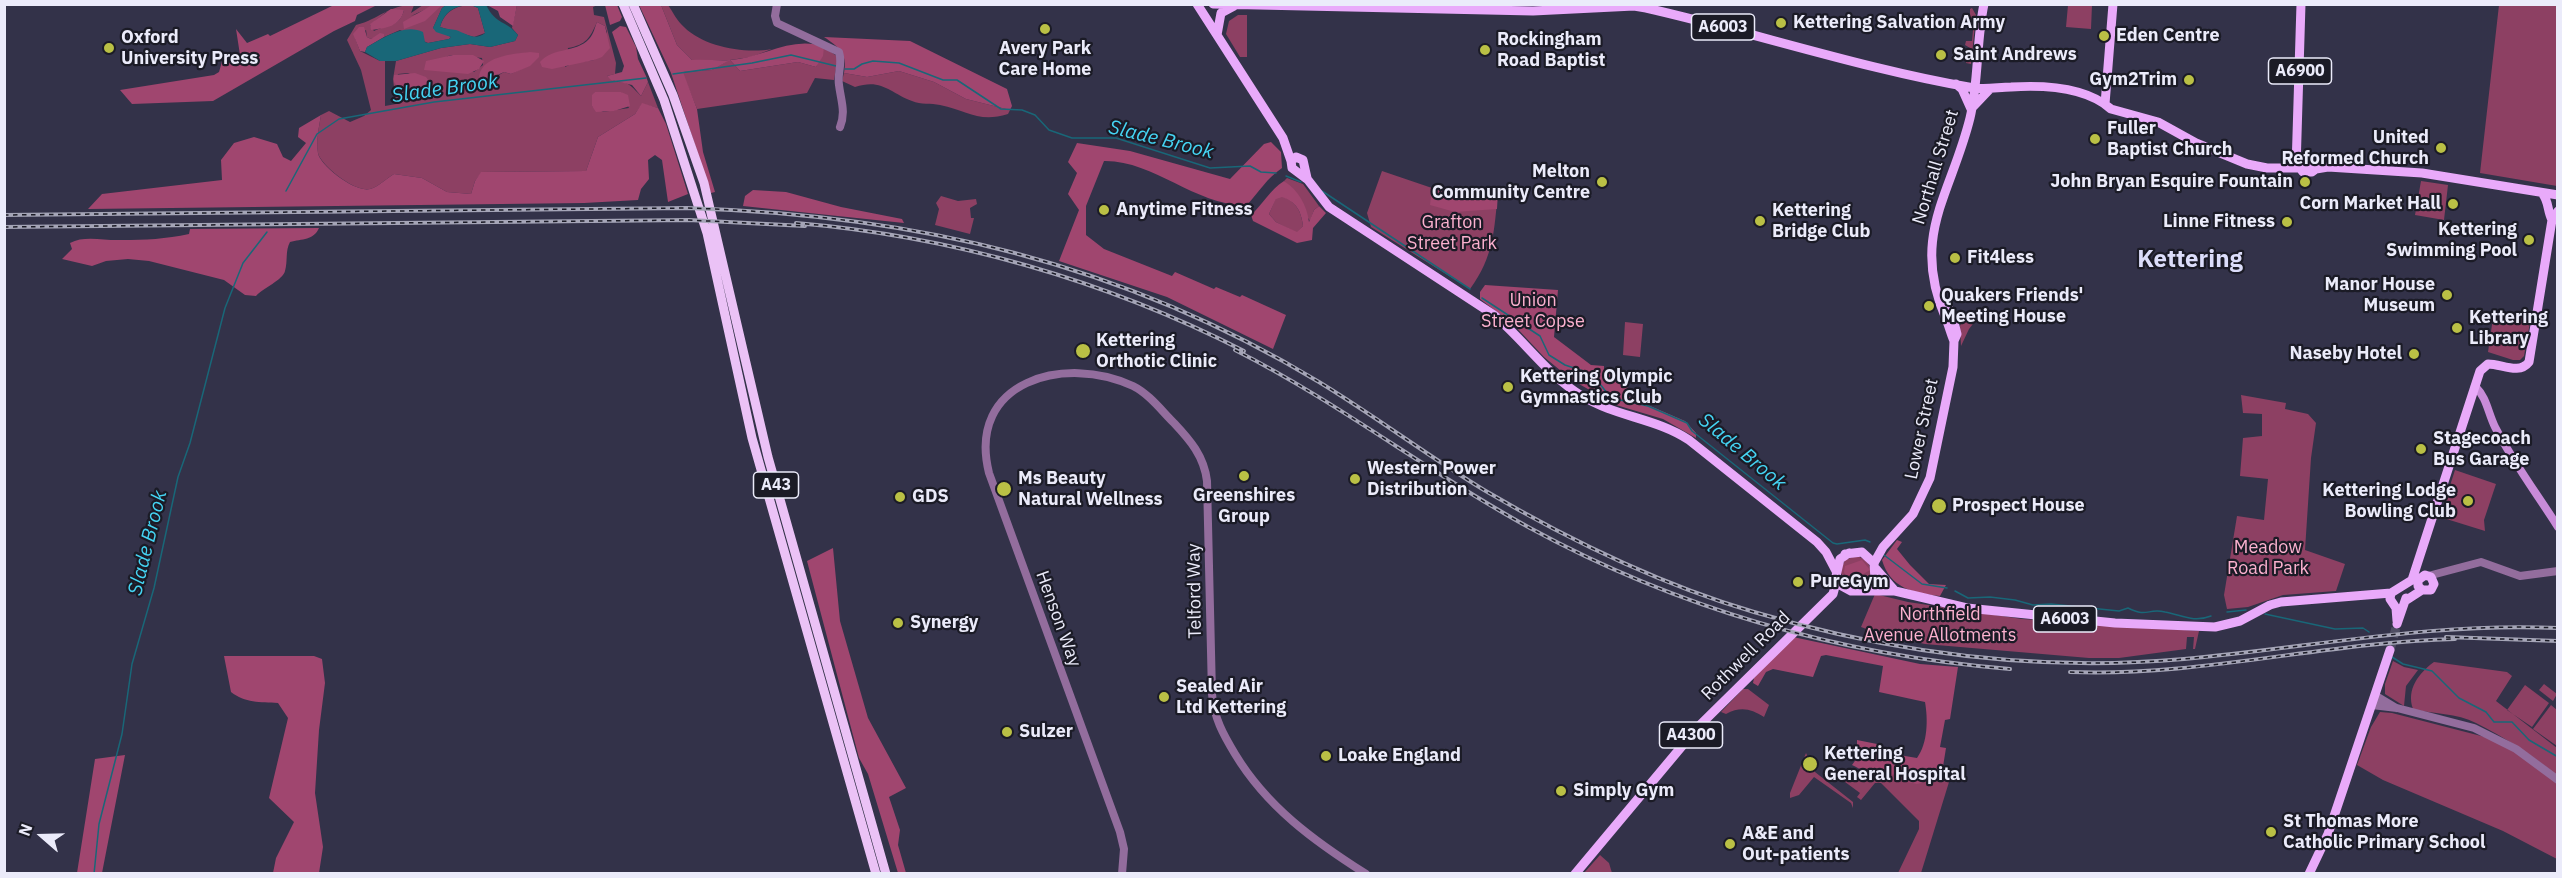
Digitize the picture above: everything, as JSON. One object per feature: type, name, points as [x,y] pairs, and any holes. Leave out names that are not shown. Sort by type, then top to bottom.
[{"type":"highway","name":"A43","points":[[623,4],[664,100],[707,233],[753,438],[876,873]]},
{"type":"highway","name":"A43","points":[[633,4],[673,95],[704,183],[768,457],[886,873]]},
{"type":"main road","points":[[1197,4],[1211,23]]},
{"type":"main road","points":[[1204,4],[1217,35],[1294,159],[1302,158],[1301,169],[1321,200],[1494,315],[1517,335],[1550,373],[1581,396],[1614,412],[1672,429],[1689,440],[1826,552],[1835,555],[1879,550]]},
{"type":"main road","name":"A6003","points":[[1213,4],[1533,11],[1634,6],[1851,61],[1983,88]]},
{"type":"main road","name":"Northall Street","points":[[1948,315],[1937,291],[1931,259],[1932,232],[1971,109],[1983,88],[1977,68],[1983,4]]},
{"type":"main road","points":[[2113,4],[2106,101],[2111,109],[2158,122],[2186,137],[2253,165],[2267,168],[2298,168],[2303,172],[2312,172],[2317,168],[2421,173],[2557,196],[2530,356],[2525,367],[2518,369],[2491,363],[2484,366],[2475,386],[2422,548],[2421,579],[2431,590],[2422,590],[2399,606],[2393,597]]},
{"type":"main road","name":"A6900","points":[[2298,168],[2301,4]]},
{"type":"main road","points":[[1217,35],[1221,13],[1236,5]]},
{"type":"main road","points":[[1971,109],[1962,89],[1956,84],[1977,68]]},
{"type":"main road","points":[[1971,109],[1983,88],[2020,86],[2057,88],[2106,101]]},
{"type":"main road","points":[[2542,193],[2547,199],[2553,216]]},
{"type":"main road","name":"Lower Street","points":[[1875,566],[1879,550],[1912,516],[1927,489],[1953,367],[1954,340],[1957,333],[1948,315]]},
{"type":"main road","points":[[2475,386],[2485,399],[2494,426],[2558,527]]},
{"type":"main road","points":[[1826,552],[1845,589],[1860,592],[1872,585],[1875,566]]},
{"type":"main road","points":[[1836,575],[1840,559],[1853,552],[1867,554],[1884,581],[1896,591]]},
{"type":"main road","name":"Rothwell Road","points":[[1575,873],[1698,727],[1827,601],[1833,594],[1836,575]]},
{"type":"main road","points":[[2393,597],[2421,579]]},
{"type":"main road","name":"A6003","points":[[1860,592],[1896,591],[1967,608],[2115,623],[2208,627],[2230,624],[2281,602],[2373,593],[2393,597]]},
{"type":"main road","name":"Rothwell Road","points":[[1827,601],[1860,592]]},
{"type":"main road","points":[[2404,593],[2404,602],[2397,624],[2393,597],[2404,593]]},
{"type":"main road","points":[[2309,873],[2328,834],[2390,650]]},
{"type":"street","points":[[777,4],[775,16],[777,23],[839,52],[841,58],[839,85],[844,112],[840,127]]},
{"type":"street","name":"Telford Way","points":[[1023,384],[1045,375],[1062,372],[1127,383],[1148,397],[1195,446],[1204,464],[1208,481],[1212,694],[1216,720],[1251,778],[1278,808],[1316,841],[1366,873]]},
{"type":"street","name":"Henson Way","points":[[1023,384],[1006,397],[992,419],[986,444],[987,465],[1120,831],[1124,849],[1122,873]]},
{"type":"street","points":[[2421,579],[2481,562],[2520,576],[2558,571]]},
{"type":"street","points":[[2374,700],[2487,733],[2516,749],[2558,780]]},
{"type":"green space","points":[[600,4],[593,7],[594,15],[604,17],[616,63],[615,74],[607,76],[616,82],[633,87],[641,96],[648,82],[658,108],[642,104],[635,114],[598,137],[586,171],[482,172],[475,181],[471,194],[447,192],[422,178],[394,174],[373,188],[356,187],[325,165],[318,153],[321,115],[329,111],[350,122],[371,110],[361,70],[347,40],[356,25],[384,13],[370,25],[374,31],[399,20],[404,10],[386,12],[397,7],[414,5],[411,13],[423,5],[435,5],[411,16],[446,5],[442,8],[433,28],[451,37],[428,43],[400,30],[384,37],[384,34],[371,39],[367,37],[366,30],[355,38],[360,51],[380,61],[385,61],[385,106],[396,104],[393,79],[396,61],[441,48],[470,44],[490,47],[515,41],[518,35],[512,28],[517,5]],"holes":[[[597,22],[605,26],[607,32],[594,60],[573,63],[565,67],[568,48],[587,40]],[[518,54],[532,63],[511,74],[504,72],[494,78],[507,57]],[[453,55],[482,58],[483,65],[474,72],[432,69],[448,56]],[[408,73],[431,84],[428,87],[399,90],[395,83],[398,74]],[[595,92],[621,92],[629,108],[603,112],[592,106]]]},
{"type":"green space","points":[[334,5],[377,5],[357,15],[355,21],[213,101],[132,104],[120,90],[214,75],[219,72],[223,58],[240,55],[236,29],[247,43],[268,34],[270,36]]},
{"type":"green space","points":[[432,5],[441,6],[425,21],[404,29],[403,22]]},
{"type":"green space","points":[[471,5],[478,8],[485,33],[474,37],[440,27],[451,10]]},
{"type":"green space","points":[[487,5],[517,5],[513,26],[500,17],[498,11]]},
{"type":"green space","points":[[605,5],[617,5],[622,17],[620,21],[610,25]]},
{"type":"green space","points":[[639,5],[661,5],[677,45],[692,60],[730,60],[712,70],[683,72],[697,109],[703,152],[715,192],[711,193],[671,73]]},
{"type":"green space","points":[[661,5],[668,5],[679,22],[702,40],[738,50],[772,49],[751,57],[730,60],[740,71],[798,62],[816,67],[824,47],[838,57],[834,80],[815,78],[807,93],[697,109],[682,72],[712,70],[729,60],[692,60],[677,45]]},
{"type":"green space","points":[[2068,5],[2092,5],[2091,29],[2066,27]]},
{"type":"green space","points":[[2499,5],[2557,5],[2557,186],[2480,173]]},
{"type":"green space","points":[[1972,8],[1976,15],[1971,64],[1966,63],[1970,48],[1965,45],[1966,41],[1972,41],[1973,30],[1968,27]]},
{"type":"green space","points":[[391,9],[404,10],[399,20],[387,27],[371,30],[370,24]]},
{"type":"green space","points":[[1238,15],[1247,15],[1247,57],[1240,57],[1226,34],[1229,21]]},
{"type":"green space","points":[[597,22],[605,26],[610,48],[602,57],[552,69],[542,67],[540,62],[545,57],[578,46],[589,39]]},
{"type":"green space","points":[[620,26],[626,27],[636,47],[638,59],[648,82],[641,96],[632,85],[611,80],[607,76],[622,72],[624,66],[612,32]]},
{"type":"green space","points":[[359,27],[364,27],[367,37],[371,39],[380,33],[384,34],[384,37],[367,47],[365,52],[360,51],[353,34]]},
{"type":"green space","points":[[824,37],[910,41],[1007,89],[1012,106],[1010,110],[966,99],[934,82],[899,71],[867,77],[844,73],[845,61],[841,52]]},
{"type":"green space","points":[[812,44],[824,47],[823,56],[816,67],[798,62],[740,71],[730,60],[789,45]]},
{"type":"green space","points":[[539,53],[539,57],[530,66],[511,74],[504,72],[487,80],[479,79],[480,71],[491,61],[506,55]]},
{"type":"green space","points":[[453,55],[473,55],[484,61],[479,69],[468,74],[424,70],[426,61]]},
{"type":"green space","points":[[899,71],[934,82],[966,99],[1010,110],[1008,114],[981,117],[940,105],[915,102],[879,85],[855,87],[842,81],[844,73],[867,77]]},
{"type":"green space","points":[[415,73],[426,77],[431,84],[399,91],[394,82],[394,75]]},
{"type":"green space","points":[[595,92],[621,92],[628,95],[630,106],[614,111],[596,112],[592,106],[592,95]]},
{"type":"green space","points":[[642,103],[658,108],[666,124],[688,194],[668,202],[662,160],[655,155],[648,160],[649,179],[641,189],[638,200],[584,203],[88,209],[102,194],[222,180],[221,160],[234,143],[254,137],[277,144],[283,157],[291,161],[306,143],[298,137],[299,128],[321,115],[318,153],[325,165],[348,183],[370,189],[394,174],[422,178],[447,192],[471,194],[481,172],[586,171],[598,137],[635,114]]},
{"type":"green space","points":[[1271,142],[1281,152],[1282,168],[1267,181],[1247,205],[1229,204],[1211,199],[1140,168],[1104,161],[1086,206],[1086,235],[1104,249],[1172,276],[1175,272],[1214,289],[1216,287],[1240,297],[1242,295],[1286,315],[1273,349],[1167,297],[1059,261],[1079,210],[1068,194],[1077,173],[1068,162],[1077,143],[1130,151],[1230,179],[1264,144]]},
{"type":"green space","name":"Grafton Street Park","points":[[1382,171],[1432,188],[1463,194],[1464,187],[1498,192],[1492,243],[1484,265],[1470,289],[1371,227],[1367,213]]},
{"type":"green space","points":[[1287,178],[1303,184],[1319,206],[1314,210],[1310,221],[1284,181]]},
{"type":"green space","points":[[1284,181],[1298,193],[1309,222],[1314,210],[1319,206],[1326,213],[1313,228],[1312,240],[1297,243],[1253,221],[1251,215]],"holes":[[[1282,197],[1297,207],[1301,215],[1303,226],[1297,232],[1276,222],[1269,214],[1276,199]]]},
{"type":"green space","points":[[2421,181],[2448,185],[2444,220],[2415,215]]},
{"type":"green space","points":[[1464,187],[1498,192],[1497,209],[1455,212],[1430,205],[1432,188],[1463,194]]},
{"type":"green space","points":[[753,190],[786,192],[841,207],[902,219],[904,223],[743,206],[745,196]]},
{"type":"green space","points":[[941,196],[958,201],[976,199],[977,204],[970,208],[971,218],[974,218],[970,234],[935,225],[939,209],[936,203]]},
{"type":"green space","points":[[1282,196],[1295,205],[1301,216],[1303,226],[1297,233],[1276,222],[1269,214],[1276,198]]},
{"type":"green space","points":[[319,228],[311,237],[290,242],[283,274],[256,296],[245,295],[224,280],[149,261],[128,259],[106,261],[92,266],[62,259],[72,249],[70,243],[82,239],[164,238],[189,234],[190,229]]},
{"type":"green space","name":"Union Street Copse","points":[[1485,285],[1558,290],[1554,337],[1591,365],[1604,366],[1604,372],[1620,373],[1620,378],[1628,380],[1627,396],[1685,421],[1696,433],[1696,438],[1663,419],[1616,405],[1572,380],[1544,357],[1513,324],[1480,299],[1480,292]]},
{"type":"green space","points":[[1983,311],[1969,329],[1961,346],[1962,321]]},
{"type":"green space","points":[[2494,311],[2531,317],[2524,356],[2520,360],[2488,352]]},
{"type":"green space","points":[[1625,322],[1643,324],[1640,357],[1623,355]]},
{"type":"green space","name":"Meadow Road Park","points":[[2241,395],[2286,403],[2285,409],[2308,414],[2316,423],[2311,458],[2305,550],[2345,564],[2336,591],[2283,595],[2248,607],[2227,609],[2224,595],[2237,516],[2264,520],[2268,479],[2240,476],[2243,438],[2262,436],[2262,414],[2243,413]]},
{"type":"green space","name":"Kettering Lodge Bowling Club","points":[[2455,470],[2496,484],[2484,520],[2485,531],[2440,517]]},
{"type":"green space","points":[[1897,540],[1902,542],[1897,549],[1929,584],[1946,585],[1940,596],[1912,591],[1891,577],[1882,560]]},
{"type":"green space","points":[[833,548],[840,621],[868,718],[906,788],[889,797],[900,830],[898,845],[906,873],[898,873],[868,774],[859,758],[807,561]]},
{"type":"green space","points":[[1855,556],[1869,564],[1871,572],[1869,581],[1858,588],[1847,585],[1840,571],[1845,560]]},
{"type":"green space","points":[[1862,560],[1870,570],[1857,578],[1865,578],[1864,583],[1857,583],[1854,580],[1848,582],[1844,572],[1845,566]]},
{"type":"green space","name":"Northfield Avenue Allotments","points":[[1875,594],[1908,602],[2022,619],[2199,631],[2195,649],[2193,649],[2194,637],[2187,637],[2186,649],[2119,658],[2089,658],[1925,644],[1880,634],[1861,627]]},
{"type":"green space","points":[[1793,637],[1920,664],[1958,667],[1950,719],[1945,720],[1940,747],[1946,748],[1941,779],[1917,784],[1903,781],[1901,775],[1875,776],[1852,765],[1857,758],[1857,740],[1877,744],[1881,752],[1917,758],[1921,752],[1927,723],[1925,702],[1879,692],[1883,666],[1826,655],[1821,656],[1813,677],[1773,669],[1766,672],[1758,686],[1753,683],[1754,678]]},
{"type":"green space","points":[[224,656],[314,656],[322,659],[325,683],[315,793],[323,847],[319,873],[273,873],[276,858],[294,822],[269,798],[288,718],[278,703],[247,700],[231,692]]},
{"type":"green space","points":[[2393,661],[2404,667],[2418,670],[2406,686],[2404,706],[2385,694],[2385,684]]},
{"type":"green space","points":[[2434,662],[2507,672],[2512,676],[2496,701],[2557,748],[2557,776],[2518,747],[2476,723],[2453,715],[2413,709],[2411,695],[2415,682]]},
{"type":"green space","points":[[2544,684],[2557,694],[2553,701],[2539,690]]},
{"type":"green space","points":[[2525,685],[2549,703],[2532,727],[2507,710]]},
{"type":"green space","points":[[1743,689],[1748,689],[1769,705],[1764,717],[1746,710],[1736,710],[1726,714],[1721,712]]},
{"type":"green space","points":[[2551,705],[2557,710],[2557,746],[2533,729]]},
{"type":"green space","points":[[2380,712],[2392,713],[2485,737],[2517,752],[2557,783],[2557,859],[2503,831],[2383,780],[2357,765],[2371,727]]},
{"type":"green space","points":[[1806,753],[1815,772],[1853,802],[1853,808],[1851,803],[1814,777],[1799,795],[1790,798]]},
{"type":"green space","points":[[125,755],[102,873],[77,873],[95,759]]},
{"type":"green space","points":[[1890,771],[1949,782],[1921,873],[1898,873],[1919,829],[1919,821],[1881,783],[1875,783],[1861,800],[1857,797],[1860,793],[1841,779],[1846,772],[1873,778]]},
{"type":"green space","points":[[1600,855],[1609,863],[1612,873],[1584,873]]},
{"type":"water","points":[[446,5],[468,5],[450,11],[444,17],[440,27],[471,36],[481,35],[485,33],[478,8],[471,5],[486,5],[498,20],[518,35],[515,41],[490,47],[470,44],[441,48],[396,61],[380,61],[365,52],[367,47],[402,30],[423,32],[425,42],[428,43],[449,39],[451,37],[436,32],[433,28],[442,8]]},
{"type":"waterway","name":"Slade Brook","points":[[673,74],[791,55],[836,66]]},
{"type":"waterway","name":"Slade Brook","points":[[845,69],[854,69],[873,61],[899,63],[943,80],[957,80],[1001,109],[1022,110],[1035,115],[1049,130],[1072,138],[1116,138],[1210,168],[1250,166],[1261,172],[1276,173]]},
{"type":"waterway","name":"Slade Brook","points":[[286,191],[317,134],[339,119],[434,102],[646,78]]},
{"type":"waterway","name":"Slade Brook","points":[[1286,176],[1301,182]]},
{"type":"waterway","name":"Slade Brook","points":[[1322,191],[1470,289]]},
{"type":"waterway","name":"Slade Brook","points":[[94,874],[99,824],[122,734],[132,664],[154,588],[178,477],[190,443],[225,308],[243,263],[267,232]]},
{"type":"waterway","name":"Slade Brook","points":[[1482,298],[1540,336],[1549,355],[1565,365],[1592,374],[1611,398],[1648,406],[1687,423],[1692,431],[1833,543],[1865,540],[1870,542]]},
{"type":"waterway","name":"Slade Brook","points":[[1884,555],[1922,584],[1947,588]]},
{"type":"waterway","name":"Slade Brook","points":[[1955,591],[1968,598],[1990,597],[2033,605],[2051,604],[2119,611],[2128,608],[2144,613],[2159,611],[2193,619],[2211,616]]},
{"type":"waterway","name":"Slade Brook","points":[[2227,612],[2246,610]]},
{"type":"waterway","name":"Slade Brook","points":[[2265,614],[2335,629],[2363,628],[2369,632]]},
{"type":"waterway","name":"Slade Brook","points":[[2392,657],[2403,664],[2432,671],[2459,698],[2486,712],[2494,722],[2512,722],[2529,740],[2558,757]]},
{"type":"tunnel","points":[[2390,650],[2397,624]]},
{"type":"railway","points":[[4,215],[687,208],[854,221],[935,235],[1015,253],[1093,276],[1169,306],[1245,341],[1319,382],[1484,490],[1582,543],[1649,574],[1719,601],[1806,626],[1912,648],[1966,656],[2075,663],[2184,659],[2417,632],[2511,627],[2558,628]]},
{"type":"railway","points":[[4,227],[689,220],[805,226]]},
{"type":"railway","points":[[796,223],[912,238],[1026,265],[1137,303],[1244,351]]},
{"type":"railway","points":[[1235,350],[1310,392],[1530,528],[1586,557],[1644,582],[1703,605],[1823,640],[1947,662],[2010,669]]},
{"type":"railway","points":[[2446,637],[2558,641]]},
{"type":"railway","points":[[2070,672],[2119,672],[2215,665],[2359,646],[2455,639]]},
{"type":"place","name":"Kettering Salvation Army","points":[[1781,23]]},
{"type":"place","name":"Avery Park Care Home","points":[[1045,29]]},
{"type":"place","name":"Eden Centre","points":[[2104,36]]},
{"type":"place","name":"Oxford University Press","points":[[109,48]]},
{"type":"place","name":"Rockingham Road Baptist","points":[[1485,50]]},
{"type":"place","name":"Saint Andrews","points":[[1941,55]]},
{"type":"place","name":"Gym2Trim","points":[[2189,80]]},
{"type":"place","name":"Fuller Baptist Church","points":[[2095,139]]},
{"type":"place","name":"United Reformed Church","points":[[2441,148]]},
{"type":"place","name":"Melton Community Centre","points":[[1602,182]]},
{"type":"place","name":"John Bryan Esquire Fountain","points":[[2305,182]]},
{"type":"place","name":"Corn Market Hall","points":[[2453,204]]},
{"type":"place","name":"Anytime Fitness","points":[[1104,210]]},
{"type":"place","name":"Kettering Bridge Club","points":[[1760,221]]},
{"type":"place","name":"Linne Fitness","points":[[2287,222]]},
{"type":"place","name":"Kettering Swimming Pool","points":[[2529,240]]},
{"type":"place","name":"Fit4less","points":[[1955,258]]},
{"type":"place","name":"Manor House Museum","points":[[2447,295]]},
{"type":"place","name":"Quakers Friends' Meeting House","points":[[1929,306]]},
{"type":"place","name":"Kettering Library","points":[[2457,328]]},
{"type":"place","name":"Kettering Orthotic Clinic","points":[[1083,351]]},
{"type":"place","name":"Naseby Hotel","points":[[2414,354]]},
{"type":"place","name":"Kettering Olympic Gymnastics Club","points":[[1508,387]]},
{"type":"place","name":"Stagecoach Bus Garage","points":[[2421,449]]},
{"type":"place","name":"Greenshires Group","points":[[1244,476]]},
{"type":"place","name":"Western Power Distribution","points":[[1355,479]]},
{"type":"place","name":"Ms Beauty Natural Wellness","points":[[1004,489]]},
{"type":"place","name":"GDS","points":[[900,497]]},
{"type":"place","name":"Kettering Lodge Bowling Club","points":[[2468,501]]},
{"type":"place","name":"Prospect House","points":[[1939,506]]},
{"type":"place","name":"PureGym","points":[[1798,582]]},
{"type":"place","name":"Synergy","points":[[898,623]]},
{"type":"place","name":"Sealed Air Ltd Kettering","points":[[1164,697]]},
{"type":"place","name":"Sulzer","points":[[1007,732]]},
{"type":"place","name":"Loake England","points":[[1326,756]]},
{"type":"place","name":"Kettering General Hospital","points":[[1810,764]]},
{"type":"place","name":"Simply Gym","points":[[1561,791]]},
{"type":"place","name":"St Thomas More Catholic Primary School","points":[[2271,832]]},
{"type":"place","name":"A&E and Out-patients","points":[[1730,844]]},
{"type":"district","name":"Kettering","points":[[2190,260]]}]
